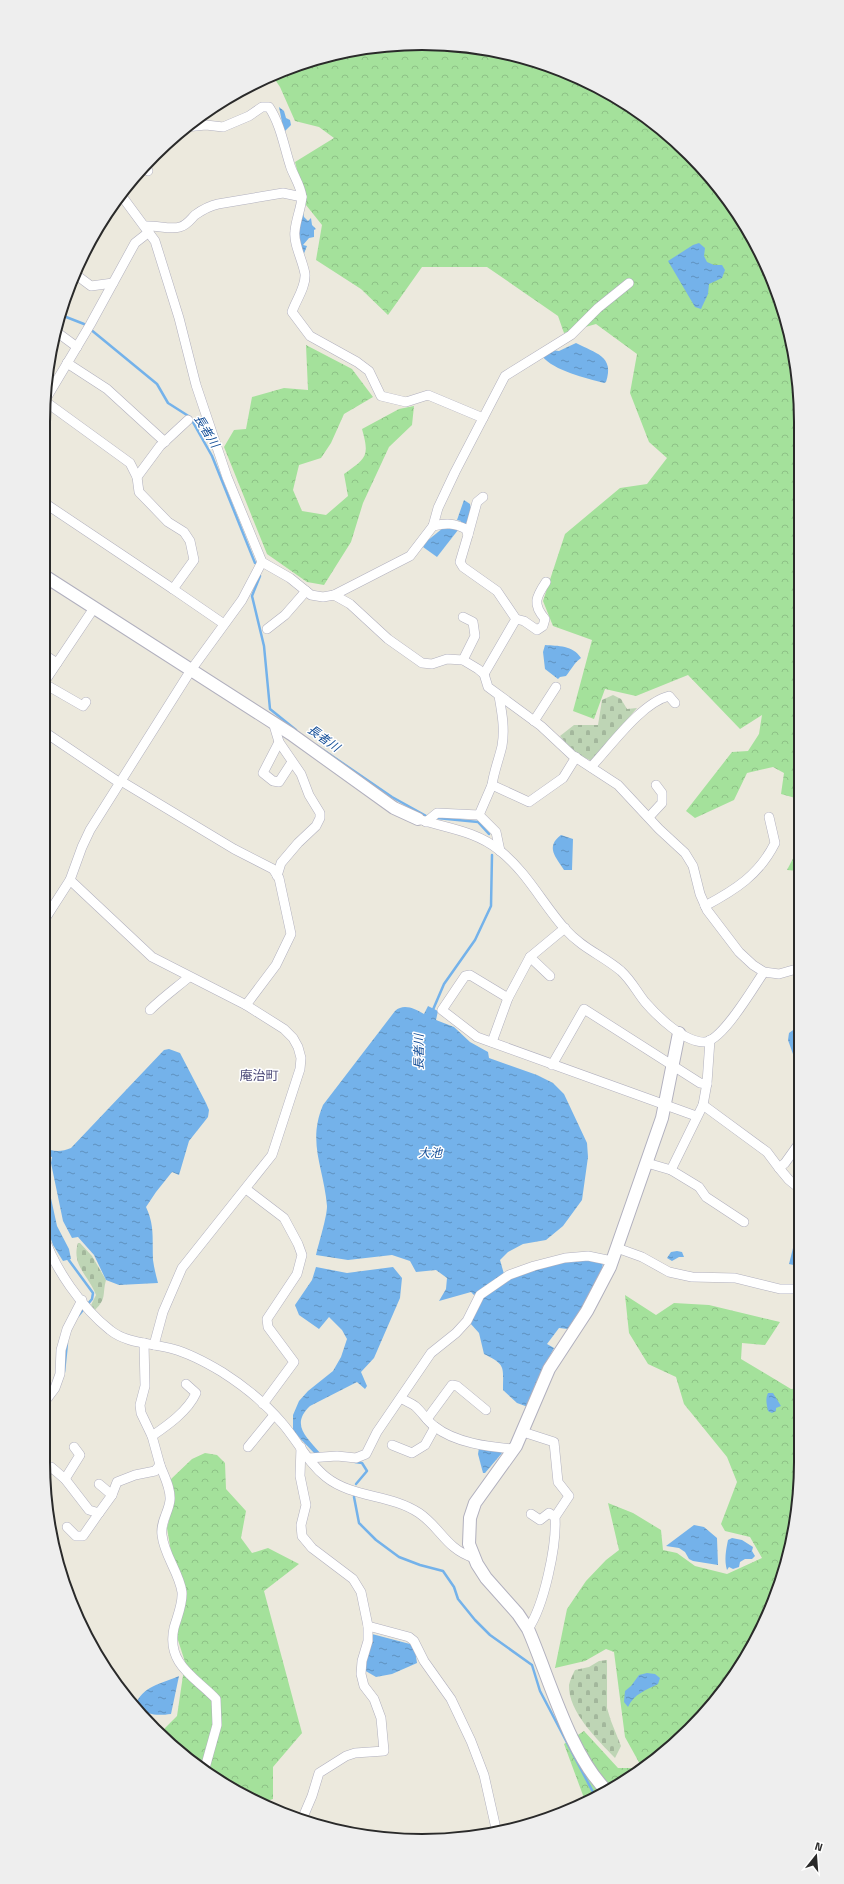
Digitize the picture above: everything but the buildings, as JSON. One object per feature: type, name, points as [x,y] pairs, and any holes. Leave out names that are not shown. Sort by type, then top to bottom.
[{"type":"street","points":[[198,126],[206,125],[223,128],[249,116],[262,107],[269,107],[275,117],[302,197],[294,232],[305,275],[303,289],[296,298],[292,312],[310,336],[369,371],[380,396],[406,402],[428,395],[483,418]]},
{"type":"street","points":[[52,388],[89,328],[135,243],[147,229],[155,225],[178,228],[185,225],[195,215],[208,207],[218,204],[283,193],[302,197]]},
{"type":"street","points":[[124,200],[147,229],[154,241],[169,283],[196,385],[216,446],[262,562],[290,578],[311,595],[323,597],[334,595],[410,556],[433,526],[438,508],[455,472],[505,376],[571,334],[598,308],[629,283]]},
{"type":"street","points":[[79,277],[91,286],[113,283]]},
{"type":"street","points":[[61,335],[77,347]]},
{"type":"street","points":[[67,363],[107,389],[165,442]]},
{"type":"street","points":[[51,405],[130,463],[137,477],[139,492],[168,522],[184,532],[190,541],[194,560],[191,567],[173,589]]},
{"type":"street","points":[[137,477],[165,442],[188,420]]},
{"type":"street","points":[[483,497],[477,502],[460,562],[463,567],[496,591],[516,619],[524,621],[537,630],[541,629],[545,619],[537,610],[536,602],[546,582]]},
{"type":"street","points":[[50,507],[224,624]]},
{"type":"street","points":[[433,526],[446,523],[458,525],[466,529],[468,535]]},
{"type":"street","points":[[50,911],[70,880],[90,830],[191,670],[242,600],[262,562]]},
{"type":"street","points":[[50,580],[273,722],[394,808],[480,838],[500,851],[520,869],[565,928],[588,950],[622,972],[645,1002],[679,1033],[692,1039],[705,1042],[714,1039],[726,1027],[764,972]]},
{"type":"street","points":[[267,629],[285,615],[306,591]]},
{"type":"street","points":[[334,595],[350,604],[388,639],[422,663],[432,664],[448,660],[463,660],[484,674],[488,687],[534,721],[576,758],[618,786],[685,853],[693,866],[700,894],[705,906],[740,952],[752,965],[764,972],[779,974],[794,970]]},
{"type":"street","points":[[50,673],[94,608]]},
{"type":"street","points":[[463,617],[473,622],[475,636],[463,660]]},
{"type":"street","points":[[484,674],[516,619]]},
{"type":"street","points":[[50,658],[57,663]]},
{"type":"street","points":[[50,687],[83,706],[86,702]]},
{"type":"street","points":[[534,721],[556,687]]},
{"type":"street","points":[[479,815],[492,785],[494,771],[502,746],[504,723],[499,696]]},
{"type":"street","points":[[591,767],[637,715],[661,698],[668,696],[675,703]]},
{"type":"street","points":[[273,722],[279,742],[292,762],[320,813],[320,818],[316,826],[298,843],[281,864],[277,876]]},
{"type":"street","points":[[50,736],[121,782],[234,849],[273,870],[277,876],[291,934],[276,965],[246,1005]]},
{"type":"street","points":[[279,742],[263,773],[279,782],[292,762]]},
{"type":"street","points":[[492,785],[529,802],[563,778],[576,758]]},
{"type":"street","points":[[649,817],[662,803],[662,793],[656,785]]},
{"type":"street","points":[[427,819],[437,813],[479,815],[496,832],[500,851]]},
{"type":"street","points":[[705,906],[732,892],[756,872],[767,859],[775,844],[769,817]]},
{"type":"street","points":[[70,880],[152,957],[246,1005],[284,1029],[293,1038],[298,1047],[301,1058],[300,1069],[272,1155],[182,1268],[163,1312],[154,1345]]},
{"type":"street","points":[[492,1042],[508,998],[530,957],[565,928]]},
{"type":"street","points":[[530,957],[550,976]]},
{"type":"street","points":[[508,998],[470,975],[465,976],[442,1010],[477,1036],[552,1065],[696,1116]]},
{"type":"street","points":[[150,1010],[163,996],[175,990],[189,977]]},
{"type":"street","points":[[552,1065],[584,1008],[700,1083],[707,1084]]},
{"type":"street","points":[[603,1787],[594,1776],[577,1748],[528,1629],[518,1614],[486,1578],[474,1558],[469,1544],[470,1518],[475,1503],[514,1449],[523,1432],[548,1369],[591,1305],[612,1261],[666,1105],[672,1065],[679,1033]]},
{"type":"street","points":[[671,1170],[696,1116],[703,1105],[707,1084],[710,1040]]},
{"type":"street","points":[[703,1105],[766,1152],[794,1184]]},
{"type":"street","points":[[779,1168],[785,1163],[794,1150]]},
{"type":"street","points":[[647,1163],[671,1170],[699,1187],[706,1197],[744,1222]]},
{"type":"street","points":[[246,1189],[284,1218],[298,1244],[302,1255],[297,1274],[267,1319],[268,1327],[294,1362],[263,1404]]},
{"type":"street","points":[[617,1248],[642,1257],[669,1272],[692,1278],[735,1278],[780,1289],[794,1289]]},
{"type":"street","points":[[50,1252],[54,1261],[82,1300],[110,1330],[117,1335],[144,1343],[186,1352],[201,1360],[241,1386],[274,1414],[318,1469],[335,1483],[348,1489],[387,1499],[411,1508],[429,1522],[455,1549],[462,1554],[474,1558]]},
{"type":"street","points":[[309,1458],[337,1456],[356,1458],[366,1454],[376,1432],[431,1353],[456,1333],[467,1321],[480,1295],[509,1275],[534,1266],[565,1258],[588,1256],[612,1261]]},
{"type":"street","points":[[50,1395],[55,1388],[60,1374],[61,1350],[67,1330],[82,1300]]},
{"type":"street","points":[[144,1343],[145,1386],[140,1405],[141,1413],[152,1436],[160,1465],[169,1489],[170,1500],[163,1521],[162,1536],[182,1593],[172,1639],[179,1663],[192,1679],[216,1700],[217,1725],[206,1764]]},
{"type":"street","points":[[152,1436],[167,1426],[193,1400],[196,1393],[186,1384]]},
{"type":"street","points":[[427,1420],[452,1385],[457,1386],[486,1410]]},
{"type":"street","points":[[401,1398],[414,1406],[435,1427],[469,1442],[490,1447],[514,1449]]},
{"type":"street","points":[[248,1447],[274,1414]]},
{"type":"street","points":[[392,1445],[412,1453],[425,1445],[435,1427]]},
{"type":"street","points":[[523,1432],[554,1442],[558,1482],[570,1496],[555,1516],[556,1528],[547,1581],[534,1621],[528,1629]]},
{"type":"street","points":[[65,1479],[80,1455],[74,1447]]},
{"type":"street","points":[[301,1447],[300,1476],[306,1505],[301,1525],[302,1536],[312,1548],[344,1572],[357,1585],[368,1626],[368,1641],[362,1661],[361,1674],[364,1686],[374,1699],[381,1718],[384,1751],[355,1753],[346,1756],[318,1773],[312,1796],[304,1815]]},
{"type":"street","points":[[68,1527],[76,1536],[83,1536],[112,1495],[117,1482],[135,1475],[155,1471],[160,1465]]},
{"type":"street","points":[[50,1468],[65,1479],[89,1510],[99,1513]]},
{"type":"street","points":[[99,1484],[112,1495]]},
{"type":"street","points":[[531,1514],[540,1520],[549,1513],[555,1516]]},
{"type":"street","points":[[368,1626],[409,1637],[414,1641],[424,1661],[451,1699],[479,1759],[490,1797],[496,1827]]},
{"type":"green space","points":[[422,50],[446,51],[495,57],[518,63],[542,70],[587,88],[629,113],[667,142],[685,159],[702,177],[731,215],[756,257],[766,280],[781,326],[791,373],[794,422],[794,798],[781,794],[784,773],[773,767],[747,773],[734,800],[695,818],[686,811],[732,752],[748,751],[759,734],[762,715],[740,729],[688,675],[636,696],[605,689],[594,719],[573,711],[592,640],[553,626],[543,601],[565,534],[620,488],[647,484],[667,458],[649,442],[630,393],[637,354],[596,324],[564,333],[558,316],[487,267],[422,267],[388,315],[361,289],[316,260],[322,225],[306,205],[295,162],[334,138],[319,127],[295,121],[275,80],[280,78],[326,63],[373,53]]},
{"type":"green space","points":[[306,345],[352,369],[373,397],[344,414],[331,443],[321,458],[299,465],[293,490],[302,511],[326,515],[348,496],[344,474],[361,460],[366,451],[362,429],[399,409],[414,406],[412,425],[389,447],[363,503],[351,542],[324,585],[307,582],[267,554],[224,447],[234,430],[246,429],[252,397],[284,388],[308,390]]},
{"type":"green space","points":[[613,695],[621,699],[627,709],[637,708],[592,761],[576,754],[560,736],[574,725],[598,725],[602,700]]},
{"type":"green space","points":[[794,857],[794,871],[787,870]]},
{"type":"green space","points":[[78,1243],[80,1243],[92,1256],[106,1280],[103,1299],[95,1310],[91,1305],[96,1295],[77,1258],[76,1251]]},
{"type":"green space","points":[[625,1295],[656,1315],[674,1303],[709,1305],[780,1322],[765,1345],[742,1343],[741,1359],[791,1389],[794,1389],[794,1462],[791,1511],[781,1558],[766,1604],[756,1627],[731,1669],[702,1707],[667,1742],[639,1763],[625,1737],[614,1652],[606,1649],[585,1661],[555,1668],[567,1609],[586,1581],[606,1560],[619,1550],[608,1503],[633,1513],[661,1530],[663,1550],[677,1553],[695,1566],[727,1574],[762,1558],[750,1537],[725,1531],[721,1524],[737,1482],[727,1457],[684,1404],[676,1377],[648,1364],[629,1333]]},
{"type":"green space","points":[[205,1453],[217,1455],[225,1463],[226,1489],[246,1511],[241,1538],[252,1553],[268,1548],[299,1564],[264,1591],[302,1733],[273,1767],[273,1799],[268,1801],[257,1796],[215,1771],[177,1742],[164,1730],[177,1716],[185,1662],[177,1637],[185,1586],[171,1552],[167,1528],[175,1497],[170,1480],[192,1459]]},
{"type":"green space","points":[[607,1660],[607,1708],[621,1746],[615,1758],[585,1725],[573,1705],[569,1685],[575,1670],[589,1667],[599,1661]]},
{"type":"green space","points":[[584,1731],[618,1768],[633,1768],[584,1797],[564,1744]]},
{"type":"water","points":[[279,107],[284,111],[286,118],[290,120],[291,125],[284,132]]},
{"type":"water","points":[[303,212],[304,217],[308,221],[311,218],[312,225],[316,229],[314,230],[314,237],[309,238],[303,245],[307,246],[303,256],[297,232]]},
{"type":"water","points":[[699,243],[705,248],[704,256],[707,262],[714,265],[722,265],[725,270],[722,278],[709,284],[708,294],[701,309],[695,307],[668,261],[693,245]]},
{"type":"water","points":[[576,343],[602,356],[608,366],[606,382],[604,383],[588,379],[562,370],[554,366],[542,356],[551,350],[559,351]]},
{"type":"water","points":[[464,500],[470,504],[471,510],[466,524],[460,523],[461,521],[457,520]]},
{"type":"water","points":[[443,528],[455,528],[458,530],[437,557],[423,547],[427,541]]},
{"type":"water","points":[[545,645],[570,648],[581,658],[574,664],[566,676],[558,679],[545,669],[543,652]]},
{"type":"water","points":[[561,835],[573,839],[572,870],[564,870],[555,856],[553,848],[554,844],[556,839]]},
{"type":"water","name":"大池","points":[[428,1006],[438,1011],[436,1020],[454,1027],[470,1042],[488,1052],[489,1058],[537,1075],[553,1083],[564,1094],[587,1143],[588,1157],[582,1200],[563,1226],[546,1240],[523,1244],[508,1252],[500,1260],[504,1274],[474,1295],[471,1292],[439,1301],[446,1289],[447,1278],[436,1270],[416,1272],[410,1261],[392,1255],[348,1260],[316,1255],[327,1211],[316,1144],[318,1119],[323,1105],[395,1011],[402,1007],[406,1007],[424,1014]]},
{"type":"water","points":[[794,1029],[794,1057],[788,1040],[789,1033]]},
{"type":"water","points":[[169,1049],[180,1053],[206,1103],[209,1110],[208,1117],[189,1141],[179,1175],[172,1172],[146,1207],[151,1220],[154,1269],[158,1283],[119,1285],[106,1280],[94,1255],[78,1237],[72,1238],[63,1221],[51,1163],[52,1157],[50,1156],[50,1150],[57,1151],[71,1148],[164,1050]]},
{"type":"water","points":[[50,1194],[57,1226],[69,1249],[71,1259],[63,1261],[53,1245],[50,1236]]},
{"type":"water","points":[[794,1244],[794,1265],[789,1264]]},
{"type":"water","points":[[671,1252],[682,1252],[684,1257],[679,1257],[672,1261],[667,1258]]},
{"type":"water","points":[[584,1259],[603,1262],[602,1270],[595,1288],[568,1329],[559,1328],[547,1344],[554,1348],[536,1383],[528,1407],[517,1403],[503,1390],[502,1367],[496,1361],[484,1354],[479,1333],[470,1323],[482,1297],[502,1283],[529,1271],[561,1262]]},
{"type":"water","points":[[316,1267],[347,1273],[393,1267],[402,1278],[400,1298],[374,1358],[361,1372],[367,1386],[365,1389],[357,1382],[310,1406],[301,1419],[303,1431],[321,1454],[315,1454],[293,1431],[293,1415],[299,1401],[308,1391],[333,1371],[341,1357],[347,1339],[342,1330],[329,1317],[319,1329],[299,1315],[295,1305],[312,1280]]},
{"type":"water","points":[[768,1393],[773,1393],[781,1406],[776,1408],[776,1411],[772,1413],[768,1411],[766,1400]]},
{"type":"water","points":[[479,1448],[501,1451],[502,1453],[485,1473],[483,1473],[478,1454]]},
{"type":"water","points":[[694,1525],[704,1527],[717,1538],[718,1565],[693,1561],[689,1559],[685,1552],[679,1548],[666,1546]]},
{"type":"water","points":[[732,1538],[742,1540],[753,1547],[752,1551],[755,1556],[752,1559],[745,1559],[740,1562],[739,1567],[733,1569],[729,1567],[727,1570],[725,1559],[728,1540]]},
{"type":"water","points":[[372,1634],[410,1644],[415,1650],[417,1663],[392,1674],[376,1677],[364,1670]]},
{"type":"water","points":[[647,1673],[655,1674],[660,1678],[658,1684],[645,1690],[637,1696],[628,1707],[624,1702],[625,1691],[631,1686],[639,1675]]},
{"type":"water","points":[[179,1676],[171,1714],[161,1715],[147,1712],[137,1701],[147,1690]]},
{"type":"waterway","name":"長者川","points":[[66,317],[84,324],[157,384],[168,403],[190,417],[212,456],[255,563]]},
{"type":"waterway","name":"長者川","points":[[260,576],[252,596],[264,646],[270,709],[296,730]]},
{"type":"waterway","name":"長者川","points":[[316,745],[392,797],[428,817]]},
{"type":"waterway","name":"長者川","points":[[437,818],[478,822],[489,834]]},
{"type":"waterway","name":"長者川","points":[[432,1012],[444,984],[475,940],[491,906],[492,855]]},
{"type":"waterway","points":[[68,1259],[93,1293],[92,1299],[78,1316]]},
{"type":"waterway","points":[[64,1372],[67,1343]]},
{"type":"waterway","points":[[355,1462],[362,1463],[367,1471],[356,1484]]},
{"type":"waterway","points":[[354,1497],[359,1523],[376,1540],[399,1557],[420,1565],[443,1571],[454,1587],[458,1599],[475,1620],[490,1635],[532,1665],[540,1691],[593,1792]]},
{"type":"district","name":"庵治町","points":[[259,1075]]}]
